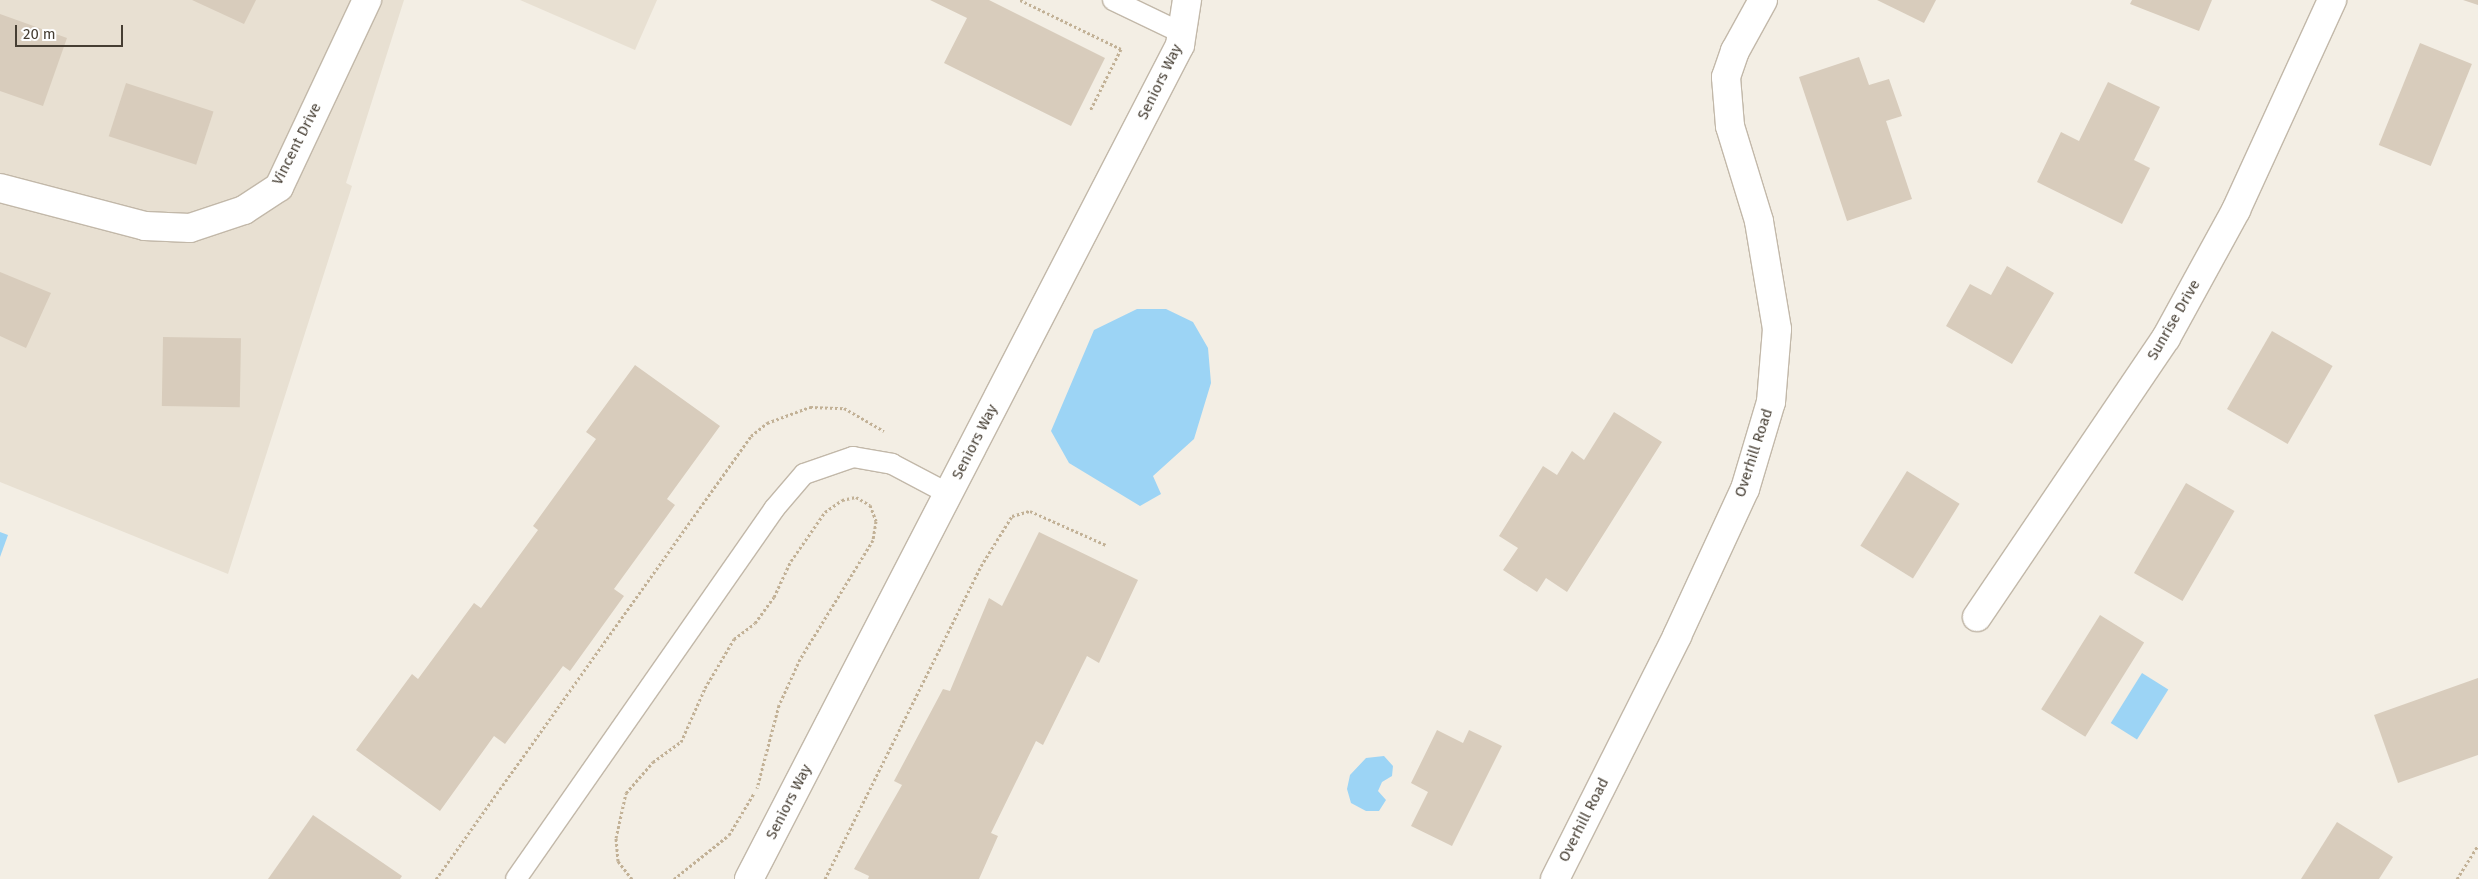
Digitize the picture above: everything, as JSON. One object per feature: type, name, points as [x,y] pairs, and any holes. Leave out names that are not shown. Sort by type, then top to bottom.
[{"type":"street","name":"Vincent Drive","points":[[0,188],[145,226],[190,228],[244,210],[279,187],[367,0]]},
{"type":"street","name":"Seniors Way","points":[[749,879],[1180,46],[1187,0]]},
{"type":"street","name":"Overhill Road","points":[[1555,879],[1677,636],[1745,489],[1771,402],[1777,329],[1759,221],[1730,126],[1726,77],[1735,51],[1763,0]]},
{"type":"street","name":"Sunrise Drive","points":[[1977,617],[2166,338],[2236,210],[2332,0]]},
{"type":"lane","points":[[1113,0],[1182,33]]},
{"type":"lane","points":[[516,879],[774,509],[804,474],[853,457],[892,464],[949,494]]},
{"type":"path","points":[[1020,0],[1121,49],[1090,111]]},
{"type":"path","points":[[436,879],[751,436],[766,423],[810,407],[844,408],[890,435]]},
{"type":"path","points":[[632,879],[618,861],[616,838],[626,793],[653,762],[681,742],[705,688],[734,639],[755,623],[774,597],[791,561],[825,512],[842,500],[856,497],[870,506],[876,521],[872,540],[800,659],[779,705],[757,788],[729,835],[674,879]]},
{"type":"path","points":[[824,879],[981,566],[1012,516],[1030,511],[1106,545]]},
{"type":"path","points":[[2457,879],[2478,845]]},
{"type":"shaded area","points":[[0,0],[404,0],[346,183],[352,186],[228,574],[0,482]]},
{"type":"shaded area","points":[[520,0],[657,0],[635,50]]},
{"type":"water","points":[[1137,309],[1166,309],[1193,322],[1208,348],[1211,383],[1194,439],[1153,476],[1161,494],[1140,506],[1069,463],[1051,431],[1094,330]]},
{"type":"water","points":[[0,532],[8,535],[0,557]]},
{"type":"water","points":[[2142,673],[2168,689],[2137,739],[2111,723]]},
{"type":"water","points":[[1384,756],[1393,766],[1392,776],[1382,782],[1378,791],[1386,800],[1379,811],[1366,811],[1351,803],[1347,789],[1350,775],[1366,758]]},
{"type":"building","points":[[192,0],[256,0],[244,24]]},
{"type":"building","points":[[930,0],[989,0],[1105,58],[1071,126],[944,63],[967,18]]},
{"type":"building","points":[[1877,0],[1936,0],[1924,23]]},
{"type":"building","points":[[2132,0],[2212,0],[2199,31],[2130,4]]},
{"type":"building","points":[[2463,0],[2478,0],[2478,5]]},
{"type":"building","points":[[0,14],[67,38],[43,106],[0,91]]},
{"type":"building","points":[[2420,43],[2472,64],[2431,166],[2379,145]]},
{"type":"building","points":[[1859,57],[1869,85],[1889,79],[1902,116],[1886,121],[1912,199],[1847,221],[1799,77]]},
{"type":"building","points":[[2108,82],[2160,107],[2134,160],[2150,168],[2122,224],[2037,182],[2061,132],[2079,141]]},
{"type":"building","points":[[126,83],[213,111],[196,165],[109,136]]},
{"type":"building","points":[[2007,266],[2054,293],[2012,364],[1946,326],[1970,284],[1991,295]]},
{"type":"building","points":[[0,272],[51,293],[26,348],[0,336]]},
{"type":"building","points":[[2272,331],[2333,366],[2288,444],[2227,409]]},
{"type":"building","points":[[163,337],[241,338],[240,407],[162,406]]},
{"type":"building","points":[[635,365],[720,426],[667,499],[675,505],[614,589],[624,596],[570,671],[563,666],[505,744],[494,736],[440,811],[356,750],[412,674],[418,679],[474,603],[481,608],[538,530],[533,526],[596,439],[586,432]]},
{"type":"building","points":[[1614,412],[1662,442],[1567,592],[1546,578],[1537,592],[1503,570],[1518,548],[1499,536],[1543,466],[1557,475],[1572,451],[1584,460]]},
{"type":"building","points":[[1907,471],[1960,504],[1913,578],[1860,546]]},
{"type":"building","points":[[2186,483],[2234,511],[2182,601],[2134,573]]},
{"type":"building","points":[[1039,532],[1138,580],[1099,663],[1087,656],[1043,745],[1036,741],[991,833],[998,836],[979,879],[868,879],[869,876],[854,869],[902,785],[894,781],[943,689],[950,691],[989,598],[1002,606]]},
{"type":"building","points":[[2100,615],[2144,643],[2085,737],[2041,709]]},
{"type":"building","points":[[2478,678],[2478,755],[2398,783],[2374,715]]},
{"type":"building","points":[[1437,730],[1463,743],[1469,730],[1502,746],[1452,846],[1411,826],[1428,792],[1411,783]]},
{"type":"building","points":[[313,815],[402,876],[400,879],[268,879]]},
{"type":"building","points":[[2337,822],[2393,857],[2379,879],[2301,879]]}]
